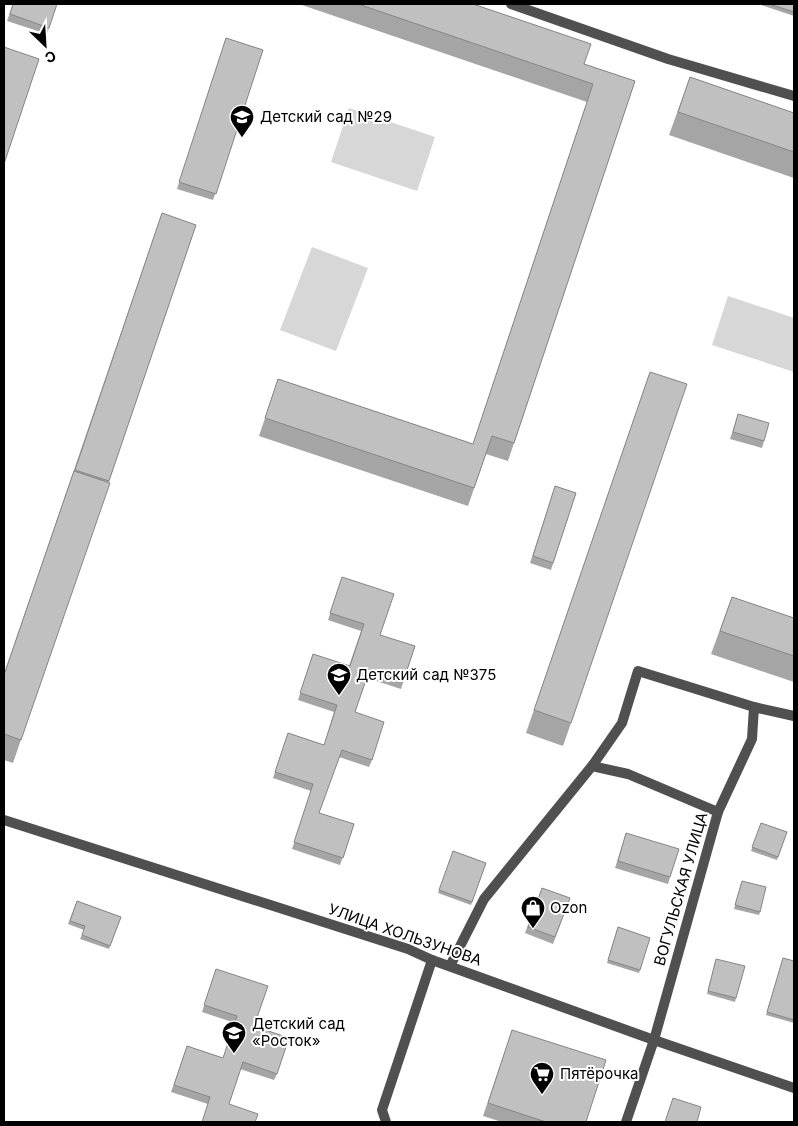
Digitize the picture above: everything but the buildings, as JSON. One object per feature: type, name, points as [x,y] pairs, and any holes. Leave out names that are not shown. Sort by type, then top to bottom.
[{"type":"street","points":[[511,4],[668,58],[794,96]]},
{"type":"street","points":[[450,966],[484,900],[592,766],[622,723],[638,671],[754,707],[794,716]]},
{"type":"street","name":"ВОГУЛЬСКАЯ УЛИЦА","points":[[626,1122],[654,1040],[718,812],[752,738],[754,707]]},
{"type":"street","points":[[592,766],[628,774],[718,812]]},
{"type":"street","name":"УЛИЦА ХОЛЬЗУНОВА","points":[[4,820],[408,950],[654,1040],[794,1088]]},
{"type":"street","points":[[386,1122],[382,1110],[432,960]]},
{"type":"shaded area","points":[[349,108],[435,137],[417,191],[331,162]]},
{"type":"shaded area","points":[[312,247],[368,268],[336,351],[280,330]]},
{"type":"shaded area","points":[[728,296],[794,318],[794,372],[712,345]]},
{"type":"place","name":"Детский сад №29","points":[[242,138]]},
{"type":"place","name":"Детский сад №375","points":[[339,696]]},
{"type":"place","name":"Ozon","points":[[533,929]]},
{"type":"place","name":"Детский сад «Росток»","points":[[234,1054]]},
{"type":"place","name":"Пятёрочка","points":[[542,1095]]}]
